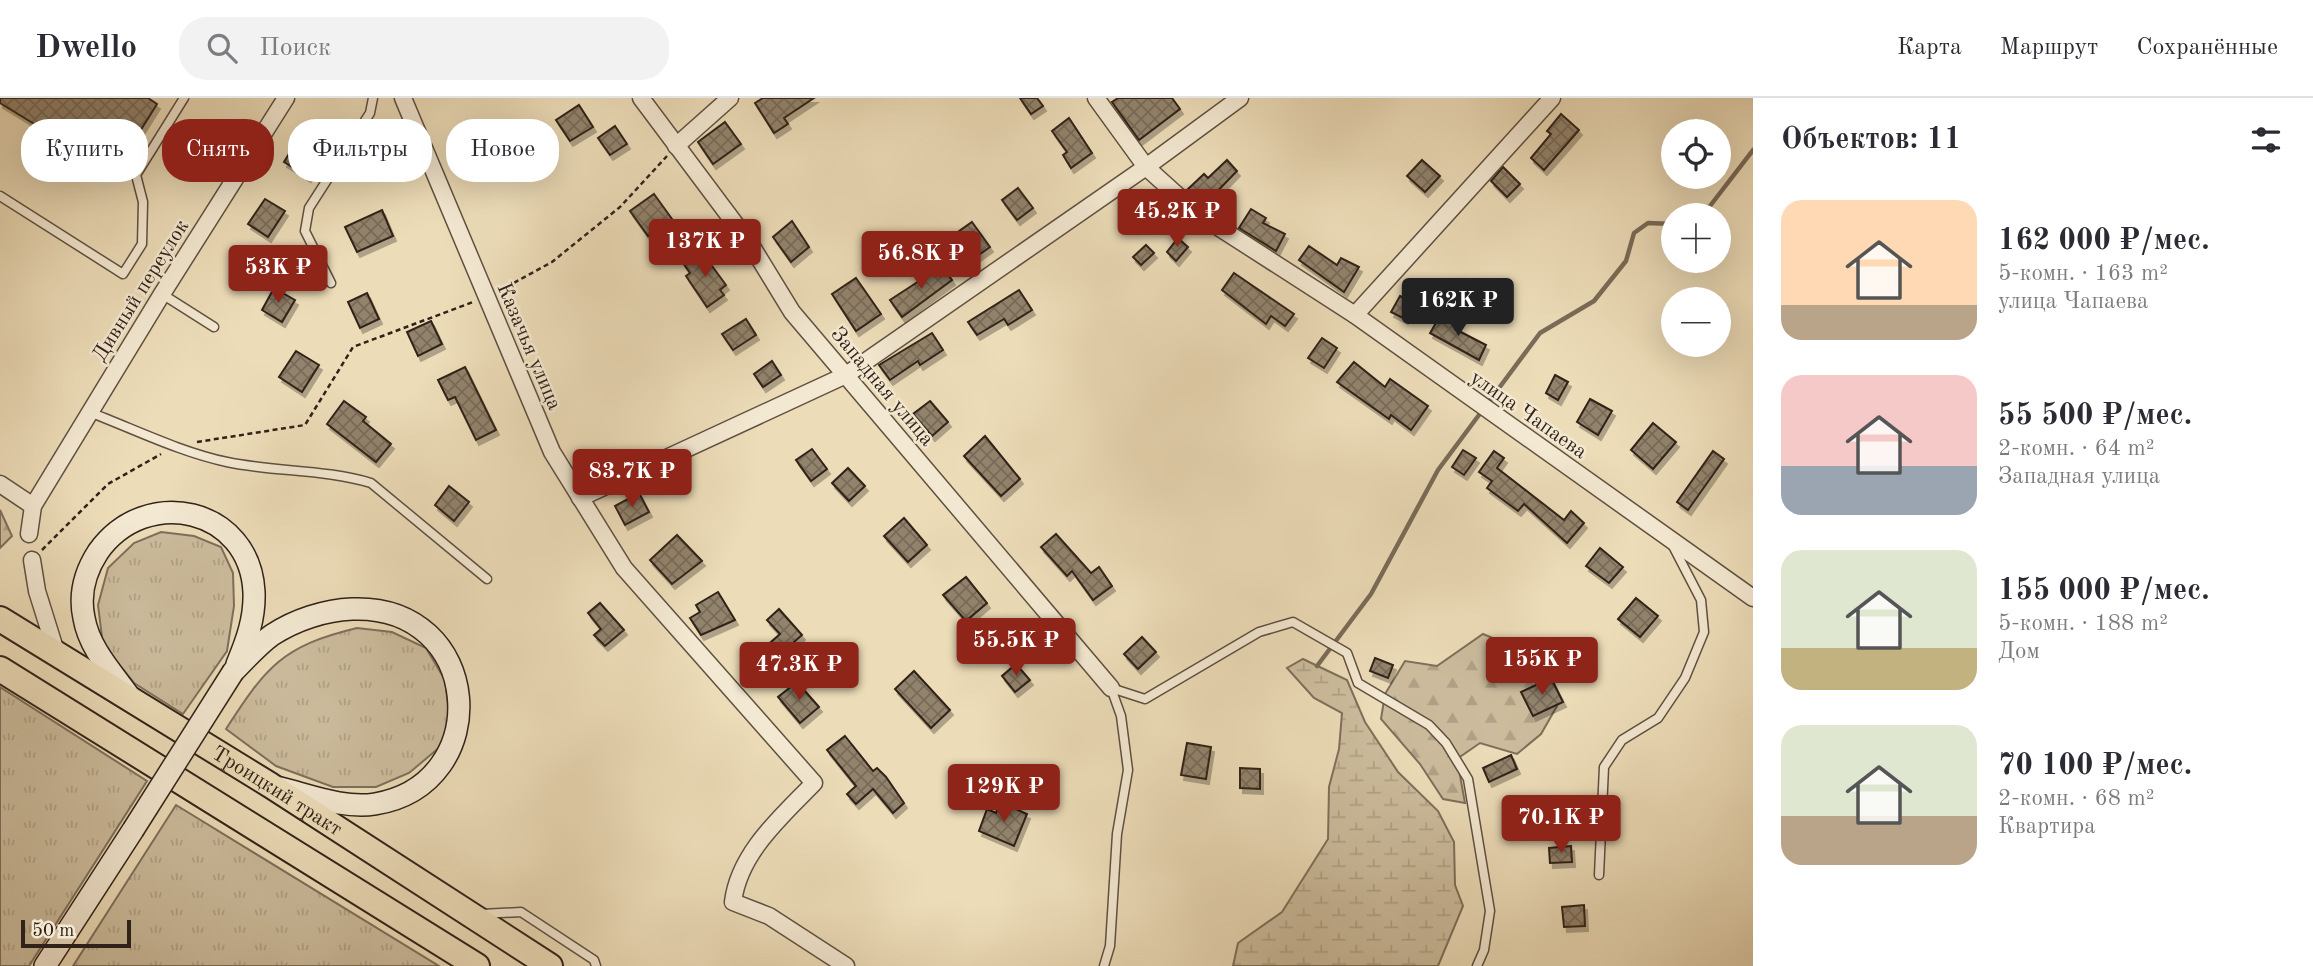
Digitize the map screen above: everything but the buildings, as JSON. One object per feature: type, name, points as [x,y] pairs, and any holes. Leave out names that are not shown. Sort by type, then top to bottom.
[{"type":"main road","points":[[45,966],[233,672],[250,633],[254,591],[249,566],[237,545],[219,528],[193,513],[169,510],[118,528],[89,565],[82,591],[84,619],[96,651],[134,703]]},
{"type":"main road","points":[[233,672],[271,636],[306,619],[337,610],[372,608],[402,614],[424,627],[441,648],[458,691],[460,713],[455,738],[439,768],[414,789],[374,804],[340,802],[270,785]]},
{"type":"main road","name":"Троицкий тракт","points":[[0,619],[270,785],[550,966]]},
{"type":"main road","name":"Троицкий тракт","points":[[0,668],[477,966]]},
{"type":"street","name":"Дивный переулок","points":[[33,506],[162,293],[286,98]]},
{"type":"street","name":"Казачья улица","points":[[403,98],[552,452],[624,568],[814,783],[753,850],[736,881],[733,902],[769,916],[846,966]]},
{"type":"street","name":"Западная улица","points":[[641,98],[751,245],[792,312],[1111,688]]},
{"type":"street","points":[[676,146],[730,98]]},
{"type":"street","name":"улица Чапаева","points":[[1096,98],[1146,167],[1198,214],[1355,315],[1753,598]]},
{"type":"street","points":[[580,498],[846,375],[1146,167],[1240,98]]},
{"type":"street","points":[[1355,315],[1552,98]]},
{"type":"street","points":[[0,484],[33,506],[29,534]]},
{"type":"street","points":[[32,560],[37,591],[57,655]]},
{"type":"lane","points":[[0,196],[123,274],[142,244],[143,202],[136,175],[184,98]]},
{"type":"lane","points":[[331,283],[305,231],[309,208],[370,113],[373,98]]},
{"type":"lane","points":[[162,293],[214,327]]},
{"type":"lane","points":[[89,412],[222,461],[271,471],[348,476],[371,483],[486,579]]},
{"type":"lane","points":[[1599,875],[1604,767],[1622,740],[1658,718],[1685,678],[1704,632],[1701,600],[1668,538]]},
{"type":"lane","points":[[1111,688],[1145,699],[1259,632],[1293,622],[1347,653],[1358,682],[1429,725],[1446,743],[1468,779],[1490,911],[1484,950],[1477,966]]},
{"type":"lane","points":[[1104,966],[1110,946],[1117,834],[1128,770],[1121,716],[1111,688]]},
{"type":"lane","points":[[470,914],[521,912],[594,960],[596,966]]},
{"type":"path","points":[[32,560],[108,484],[175,445],[305,425],[353,347],[487,297],[552,262],[620,207],[676,146]]},
{"type":"green space","points":[[0,510],[12,536],[0,548]]},
{"type":"green space","points":[[161,532],[194,536],[221,547],[233,573],[234,606],[227,651],[183,714],[134,683],[103,645],[98,605],[108,568],[134,543]]},
{"type":"green space","points":[[357,628],[392,632],[426,648],[445,680],[450,721],[440,747],[409,773],[376,787],[333,787],[276,766],[226,729],[253,690],[278,662],[311,643]]},
{"type":"green space","points":[[1483,634],[1545,660],[1557,706],[1541,734],[1517,754],[1480,743],[1457,759],[1465,803],[1443,799],[1420,764],[1381,719],[1385,694],[1405,661],[1437,666]]},
{"type":"green space","points":[[1303,659],[1347,680],[1365,722],[1398,772],[1438,811],[1454,842],[1455,885],[1463,906],[1438,966],[1233,966],[1238,943],[1282,912],[1328,839],[1329,787],[1339,749],[1342,713],[1314,698],[1287,668]]},
{"type":"green space","points":[[0,687],[147,781],[29,966],[0,966]]},
{"type":"green space","points":[[176,805],[439,966],[73,966]]},
{"type":"waterway","points":[[1712,203],[1753,150]]},
{"type":"waterway","points":[[1317,666],[1371,594],[1438,470],[1540,333],[1594,301],[1626,261],[1634,233],[1648,223],[1661,224]]}]
